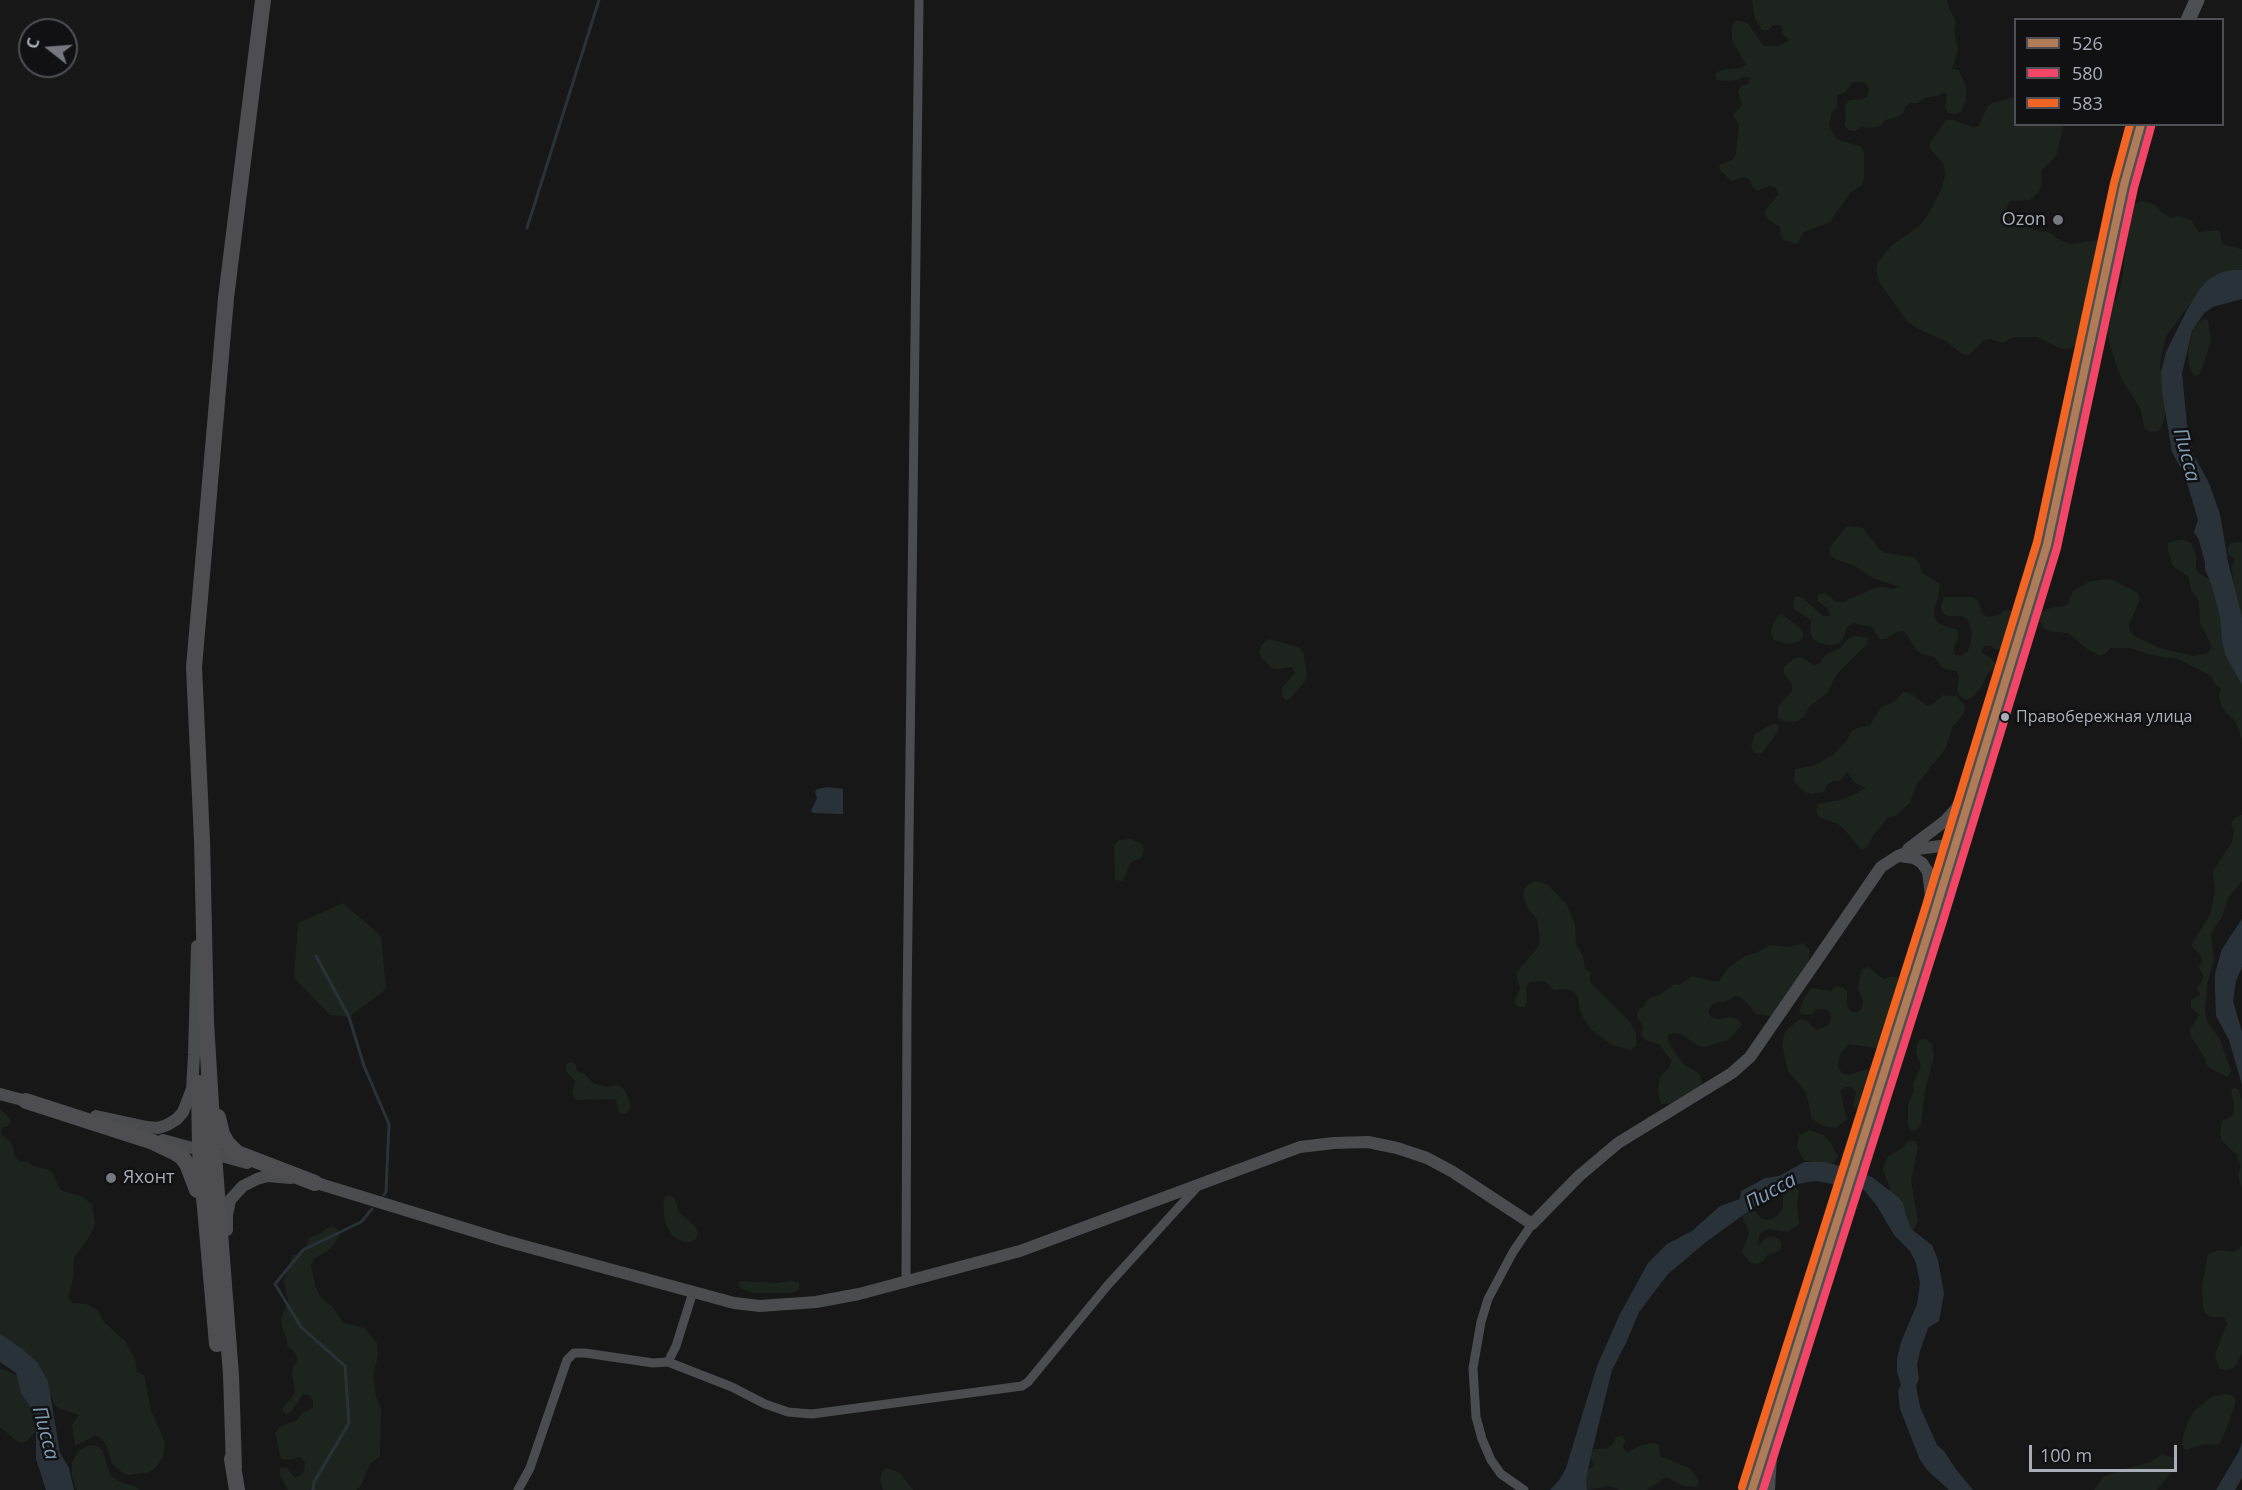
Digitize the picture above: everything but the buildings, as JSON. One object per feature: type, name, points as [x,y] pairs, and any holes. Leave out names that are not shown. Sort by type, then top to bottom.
[{"type":"highway","points":[[237,1490],[207,1153],[194,667],[226,298],[263,0]]},
{"type":"highway","points":[[201,933],[212,1019],[217,1111],[222,1134],[237,1153],[315,1183]]},
{"type":"highway","points":[[26,1101],[153,1142],[182,1157],[194,1178],[197,1192],[226,1376]]},
{"type":"main road","points":[[2188,18],[2197,0]]},
{"type":"main road","points":[[1752,1490],[1933,918],[2047,546],[2114,230],[2140,126]]},
{"type":"street","points":[[906,1281],[919,0]]},
{"type":"street","points":[[1524,1490],[1501,1474],[1491,1460],[1476,1417],[1473,1368],[1480,1322],[1488,1299],[1509,1259],[1532,1224],[1579,1176],[1618,1143],[1732,1073],[1750,1058],[1872,878],[1881,867],[1945,821],[1956,808],[1979,770]]},
{"type":"street","points":[[1898,855],[1917,849],[1956,844]]},
{"type":"street","points":[[1898,855],[1914,858],[1922,863],[1928,872],[1933,918]]},
{"type":"street","points":[[26,1101],[147,1128],[167,1125],[177,1119],[183,1112],[192,1089],[201,933]]},
{"type":"street","points":[[0,1094],[315,1183],[506,1241],[734,1303],[760,1306],[816,1302],[860,1294],[1020,1251],[1300,1147],[1368,1142],[1397,1148],[1426,1158],[1453,1172],[1532,1224]]},
{"type":"street","points":[[226,1376],[226,1215],[230,1200],[243,1186],[267,1176],[315,1183]]},
{"type":"street","points":[[518,1490],[530,1468],[567,1360],[574,1353],[653,1363],[668,1362],[732,1387],[765,1404],[788,1412],[812,1414],[1022,1386],[1028,1382],[1107,1286],[1198,1186]]},
{"type":"street","points":[[668,1362],[676,1346],[693,1292]]},
{"type":"street","points":[[1769,1490],[1773,1425]]},
{"type":"shaded area","points":[[1752,0],[1947,0],[1956,21],[1954,30],[1958,50],[1952,69],[1959,70],[1966,87],[1966,100],[1961,112],[1948,113],[1945,107],[1947,94],[1943,93],[1924,98],[1918,103],[1911,103],[1905,107],[1904,113],[1885,120],[1874,128],[1861,127],[1855,131],[1849,130],[1844,126],[1845,106],[1849,100],[1863,99],[1868,96],[1869,89],[1866,83],[1853,82],[1844,93],[1837,95],[1837,107],[1832,112],[1829,125],[1835,137],[1860,146],[1864,152],[1862,185],[1850,193],[1830,222],[1804,232],[1797,244],[1784,240],[1780,234],[1780,227],[1769,220],[1765,214],[1767,208],[1779,194],[1776,188],[1770,186],[1757,191],[1750,180],[1744,177],[1731,181],[1721,171],[1719,165],[1732,160],[1736,154],[1739,125],[1733,115],[1742,105],[1738,92],[1741,86],[1748,84],[1750,78],[1723,81],[1717,80],[1715,74],[1721,70],[1741,68],[1746,64],[1732,41],[1732,27],[1735,21],[1748,24],[1764,46],[1778,46],[1790,40],[1782,34],[1783,28],[1779,25],[1773,25],[1769,30],[1762,30],[1755,18]]},
{"type":"shaded area","points":[[2014,97],[2014,126],[2062,126],[2063,129],[2056,156],[2041,171],[2040,190],[2030,200],[2010,201],[2007,208],[2010,214],[2022,219],[2031,229],[2051,233],[2056,238],[2071,244],[2098,240],[2103,244],[2104,251],[2084,337],[2080,343],[2069,349],[2062,349],[2037,337],[2014,337],[2002,343],[1989,339],[1983,341],[1969,355],[1962,354],[1946,341],[1918,329],[1907,321],[1879,282],[1876,269],[1878,262],[1891,246],[1919,226],[1928,215],[1942,188],[1945,175],[1944,164],[1930,149],[1930,143],[1946,120],[1953,120],[1972,127],[1979,126],[1987,107],[1992,103]]},
{"type":"shaded area","points":[[2140,201],[2154,204],[2163,214],[2171,218],[2178,216],[2191,220],[2199,232],[2219,230],[2223,245],[2242,249],[2242,278],[2202,288],[2166,336],[2160,364],[2166,412],[2162,426],[2158,431],[2151,432],[2145,429],[2140,408],[2121,378],[2109,343],[2108,329],[2121,286],[2131,210],[2134,204]]},
{"type":"shaded area","points":[[2202,319],[2208,320],[2211,341],[2200,374],[2194,377],[2189,365],[2188,351],[2193,330]]},
{"type":"shaded area","points":[[1847,526],[1863,528],[1880,550],[1886,553],[1913,557],[1919,562],[1922,573],[1940,584],[1934,617],[1938,623],[1957,630],[1959,636],[1953,649],[1955,655],[1962,656],[1967,652],[1972,632],[1967,619],[1961,616],[1947,616],[1942,612],[1941,605],[1945,597],[1972,597],[1978,600],[1982,613],[1987,617],[2000,615],[2005,610],[2012,611],[2015,626],[2011,638],[2003,649],[1996,650],[1991,646],[1984,646],[1981,652],[1992,659],[1996,665],[1972,698],[1965,700],[1960,696],[1957,690],[1959,676],[1956,671],[1942,668],[1935,657],[1916,650],[1904,631],[1897,632],[1886,639],[1879,639],[1872,627],[1853,623],[1847,627],[1843,639],[1838,644],[1819,643],[1813,639],[1810,633],[1811,620],[1794,609],[1793,602],[1796,596],[1803,598],[1823,616],[1830,616],[1828,609],[1817,601],[1818,594],[1825,593],[1836,602],[1843,602],[1875,588],[1899,587],[1873,578],[1855,566],[1830,555],[1829,548]]},
{"type":"shaded area","points":[[2181,539],[2191,543],[2196,555],[2196,569],[2212,581],[2242,684],[2242,740],[2236,722],[2222,708],[2219,695],[2221,688],[2216,685],[2211,676],[2178,659],[2151,655],[2130,648],[2110,648],[2105,654],[2099,655],[2087,649],[2068,633],[2048,631],[2042,627],[2040,621],[2041,614],[2046,609],[2067,605],[2073,591],[2091,581],[2111,579],[2138,593],[2140,600],[2129,624],[2134,636],[2160,648],[2194,656],[2208,653],[2212,647],[2200,623],[2199,601],[2191,590],[2188,576],[2172,564],[2168,550],[2168,543]]},
{"type":"shaded area","points":[[2231,543],[2242,543],[2242,623],[2238,615],[2233,580],[2232,566],[2235,559],[2229,555],[2227,549]]},
{"type":"shaded area","points":[[1782,614],[1801,629],[1804,636],[1800,641],[1787,644],[1774,640],[1771,634],[1772,627],[1778,615]]},
{"type":"shaded area","points":[[1856,636],[1868,638],[1867,644],[1837,674],[1827,693],[1811,705],[1798,721],[1784,722],[1778,717],[1778,706],[1792,691],[1792,684],[1784,674],[1784,667],[1795,658],[1802,658],[1814,665],[1821,663],[1827,654],[1840,648],[1849,638]]},
{"type":"shaded area","points":[[1269,639],[1295,646],[1301,649],[1304,655],[1307,675],[1305,681],[1286,701],[1282,695],[1282,688],[1295,673],[1292,667],[1272,668],[1262,658],[1259,652],[1261,645]]},
{"type":"shaded area","points":[[1903,692],[1910,693],[1927,706],[1943,695],[1956,696],[1965,706],[1964,713],[1952,728],[1946,748],[1917,784],[1910,803],[1895,816],[1888,817],[1867,848],[1861,849],[1843,828],[1819,817],[1816,811],[1818,804],[1845,799],[1866,788],[1855,783],[1847,772],[1840,781],[1833,781],[1827,785],[1824,792],[1811,794],[1805,792],[1794,782],[1795,769],[1815,765],[1833,755],[1851,732],[1870,725],[1881,707],[1894,702]]},
{"type":"shaded area","points":[[1774,723],[1779,726],[1777,733],[1761,754],[1754,753],[1751,747],[1755,734]]},
{"type":"shaded area","points":[[2242,815],[2242,881],[2228,898],[2222,917],[2211,934],[2214,960],[2208,980],[2205,1009],[2207,1022],[2220,1039],[2231,1071],[2228,1077],[2209,1068],[2206,1059],[2191,1037],[2190,1029],[2199,1015],[2191,1007],[2191,1000],[2200,995],[2197,988],[2204,977],[2199,967],[2202,961],[2200,955],[2191,945],[2210,915],[2215,892],[2213,871],[2232,842],[2234,831],[2231,824],[2234,818]]},
{"type":"shaded area","points":[[1130,839],[1142,844],[1144,850],[1142,857],[1130,863],[1122,881],[1115,880],[1114,845],[1119,840]]},
{"type":"shaded area","points":[[1535,881],[1548,885],[1567,905],[1575,924],[1576,944],[1583,956],[1585,969],[1590,972],[1590,982],[1629,1021],[1636,1033],[1636,1046],[1631,1050],[1612,1045],[1590,1029],[1580,1011],[1578,996],[1573,991],[1554,990],[1544,981],[1530,982],[1526,987],[1525,1007],[1518,1007],[1514,1002],[1520,989],[1516,973],[1538,947],[1540,940],[1537,919],[1528,909],[1523,896],[1524,889]]},
{"type":"shaded area","points":[[343,903],[381,936],[386,989],[349,1017],[330,1015],[294,978],[298,923]]},
{"type":"shaded area","points":[[1803,943],[1810,951],[1808,964],[1781,1005],[1770,1016],[1756,1014],[1742,998],[1736,996],[1724,1002],[1717,1002],[1708,1011],[1711,1017],[1718,1019],[1731,1017],[1738,1019],[1742,1025],[1728,1040],[1705,1047],[1699,1046],[1681,1034],[1668,1035],[1668,1042],[1684,1065],[1701,1076],[1702,1083],[1699,1089],[1675,1103],[1661,1104],[1658,1091],[1660,1077],[1670,1067],[1671,1060],[1659,1044],[1645,1040],[1641,1034],[1643,1027],[1637,1015],[1639,1009],[1645,1006],[1646,1001],[1658,996],[1674,984],[1680,985],[1691,976],[1718,982],[1730,966],[1745,956],[1770,945],[1790,947]]},
{"type":"shaded area","points":[[1869,967],[1885,979],[1891,976],[1898,978],[1900,984],[1887,1032],[1882,1045],[1876,1048],[1849,1044],[1840,1054],[1838,1067],[1842,1073],[1848,1075],[1868,1069],[1874,1073],[1864,1105],[1858,1110],[1853,1106],[1856,1092],[1852,1087],[1845,1087],[1840,1091],[1847,1119],[1836,1128],[1823,1126],[1812,1119],[1806,1092],[1788,1071],[1782,1045],[1785,1031],[1800,1019],[1806,1020],[1816,1030],[1829,1025],[1831,1018],[1829,1012],[1824,1009],[1817,1009],[1812,1014],[1799,1013],[1803,1000],[1811,988],[1831,991],[1836,986],[1842,987],[1847,991],[1847,1005],[1850,1011],[1857,1013],[1862,1008],[1863,1002],[1858,989],[1860,975],[1862,969]]},
{"type":"shaded area","points":[[1926,1039],[1932,1044],[1934,1057],[1925,1090],[1921,1125],[1917,1130],[1911,1131],[1908,1125],[1908,1104],[1921,1066],[1916,1053],[1917,1046],[1920,1040]]},
{"type":"shaded area","points":[[572,1062],[576,1065],[577,1071],[584,1073],[593,1083],[606,1087],[619,1085],[625,1090],[630,1102],[630,1109],[626,1114],[619,1113],[616,1099],[576,1100],[572,1094],[575,1081],[566,1071],[566,1064]]},
{"type":"shaded area","points":[[2238,1089],[2242,1100],[2242,1190],[2238,1174],[2241,1167],[2237,1155],[2222,1141],[2220,1134],[2222,1121],[2232,1116],[2234,1111],[2231,1090]]},
{"type":"shaded area","points":[[0,1109],[11,1120],[8,1126],[2,1128],[1,1134],[12,1143],[15,1157],[20,1162],[28,1162],[33,1166],[47,1169],[53,1173],[62,1191],[81,1196],[92,1204],[95,1224],[90,1236],[74,1258],[73,1278],[68,1298],[72,1303],[86,1304],[98,1310],[104,1322],[125,1341],[135,1359],[137,1372],[144,1375],[151,1410],[165,1442],[163,1457],[150,1472],[129,1475],[123,1473],[112,1464],[106,1444],[96,1435],[75,1446],[72,1425],[79,1415],[55,1405],[47,1386],[0,1339]]},
{"type":"shaded area","points":[[1810,1130],[1823,1135],[1832,1145],[1838,1157],[1829,1167],[1804,1160],[1797,1148],[1799,1135]]},
{"type":"shaded area","points":[[1909,1141],[1916,1141],[1918,1148],[1911,1181],[1918,1221],[1912,1233],[1888,1194],[1890,1188],[1883,1169],[1888,1156],[1901,1149]]},
{"type":"shaded area","points":[[1795,1186],[1799,1191],[1797,1204],[1799,1224],[1788,1232],[1768,1229],[1762,1232],[1758,1246],[1766,1238],[1773,1236],[1779,1239],[1782,1245],[1779,1251],[1767,1255],[1763,1261],[1757,1264],[1750,1263],[1742,1252],[1749,1233],[1741,1214],[1752,1208],[1761,1218],[1767,1220],[1774,1218],[1783,1208],[1783,1192]]},
{"type":"shaded area","points":[[670,1195],[675,1199],[679,1212],[695,1226],[698,1232],[696,1239],[691,1242],[684,1242],[672,1236],[665,1223],[663,1203],[665,1196]]},
{"type":"shaded area","points":[[333,1226],[338,1230],[339,1237],[331,1248],[314,1259],[311,1266],[315,1286],[321,1298],[332,1306],[343,1323],[364,1328],[377,1343],[378,1356],[373,1376],[381,1409],[380,1456],[370,1464],[361,1486],[356,1490],[288,1490],[280,1475],[280,1468],[286,1467],[295,1478],[301,1475],[305,1463],[301,1457],[281,1459],[275,1433],[279,1427],[298,1420],[301,1414],[313,1407],[313,1400],[309,1395],[303,1394],[292,1411],[286,1415],[282,1409],[295,1393],[292,1374],[297,1362],[297,1355],[287,1345],[282,1326],[281,1319],[288,1300],[284,1281],[293,1255],[299,1255],[305,1251],[309,1238]]},
{"type":"shaded area","points":[[2242,1245],[2242,1353],[2232,1369],[2225,1370],[2219,1368],[2215,1355],[2227,1323],[2224,1317],[2211,1317],[2205,1313],[2202,1286],[2208,1254],[2218,1250],[2232,1252],[2238,1250]]},
{"type":"shaded area","points":[[793,1281],[799,1283],[799,1290],[793,1293],[753,1293],[740,1288],[738,1282],[775,1283]]},
{"type":"shaded area","points":[[0,1368],[15,1374],[33,1401],[38,1427],[25,1442],[18,1442],[0,1427]]},
{"type":"shaded area","points":[[2227,1394],[2233,1396],[2236,1402],[2222,1440],[2218,1445],[2204,1444],[2185,1450],[2182,1444],[2183,1437],[2194,1411],[2213,1396]]},
{"type":"shaded area","points":[[1622,1435],[1625,1441],[1623,1448],[1627,1453],[1639,1446],[1652,1443],[1659,1445],[1660,1456],[1691,1469],[1699,1481],[1697,1487],[1684,1486],[1666,1477],[1647,1490],[1620,1490],[1610,1486],[1586,1490],[1585,1471],[1594,1466],[1590,1455],[1594,1449],[1608,1448],[1616,1437]]},
{"type":"shaded area","points":[[90,1445],[102,1450],[111,1476],[139,1490],[77,1490],[72,1477],[72,1463],[78,1451]]},
{"type":"shaded area","points":[[2162,1454],[2175,1458],[2176,1467],[2157,1490],[2094,1490],[2103,1477],[2151,1462]]},
{"type":"shaded area","points":[[887,1468],[900,1473],[913,1490],[883,1490],[880,1479],[882,1472]]},
{"type":"water","name":"Писса","points":[[2231,270],[2242,270],[2242,299],[2213,307],[2204,313],[2192,331],[2182,373],[2192,452],[2209,483],[2220,514],[2228,562],[2242,617],[2242,685],[2225,654],[2220,617],[2205,570],[2199,540],[2194,532],[2198,520],[2185,476],[2172,452],[2161,372],[2166,352],[2199,290],[2208,280]]},
{"type":"water","points":[[828,787],[843,789],[843,814],[813,813],[811,811],[817,798],[815,792],[817,789]]},
{"type":"water","points":[[2242,919],[2242,967],[2236,981],[2233,1001],[2242,1032],[2242,1085],[2229,1040],[2216,1016],[2215,974],[2222,949]]},
{"type":"water","name":"Писса","points":[[1804,1162],[1825,1162],[1872,1177],[1899,1198],[1903,1203],[1911,1229],[1932,1245],[1938,1260],[1944,1294],[1939,1321],[1928,1328],[1920,1351],[1917,1365],[1919,1379],[1916,1386],[1920,1407],[1937,1445],[1973,1490],[1949,1490],[1928,1471],[1920,1460],[1900,1409],[1898,1391],[1901,1385],[1897,1372],[1897,1359],[1901,1342],[1917,1304],[1920,1283],[1916,1263],[1910,1251],[1894,1235],[1877,1206],[1864,1190],[1816,1181],[1791,1186],[1782,1192],[1772,1194],[1706,1242],[1668,1274],[1639,1312],[1612,1370],[1590,1460],[1586,1480],[1587,1490],[1550,1490],[1566,1468],[1597,1366],[1620,1314],[1648,1263],[1667,1244],[1692,1231],[1720,1206],[1740,1199],[1741,1191],[1765,1178],[1779,1176]]},
{"type":"water","name":"Писса","points":[[0,1334],[37,1362],[48,1381],[60,1453],[69,1468],[74,1490],[46,1490],[36,1459],[36,1416],[21,1393],[16,1373],[0,1362]]},
{"type":"water","points":[[2242,1442],[2242,1478],[2235,1490],[2216,1490],[2239,1451]]},
{"type":"waterway","points":[[527,228],[599,0]]},
{"type":"waterway","points":[[316,956],[349,1017],[364,1066],[389,1124],[384,1195]]},
{"type":"waterway","points":[[313,1490],[314,1482],[349,1423],[345,1366],[301,1327],[275,1284],[303,1250],[361,1222],[372,1209]]},
{"type":"transit line","name":"583","points":[[1742,1487],[1923,915],[2037,542],[2114,183],[2129,126]]},
{"type":"transit line","name":"526","points":[[1752,1490],[1933,918],[2047,545],[2124,185],[2140,126]]},
{"type":"transit line","name":"580","points":[[1763,1490],[1943,921],[2057,548],[2134,188],[2151,127]]},
{"type":"place","name":"Ozon","points":[[2058,220]]},
{"type":"place","name":"Правобережная улица","points":[[2005,717]]},
{"type":"place","name":"Яхонт","points":[[111,1178]]}]
